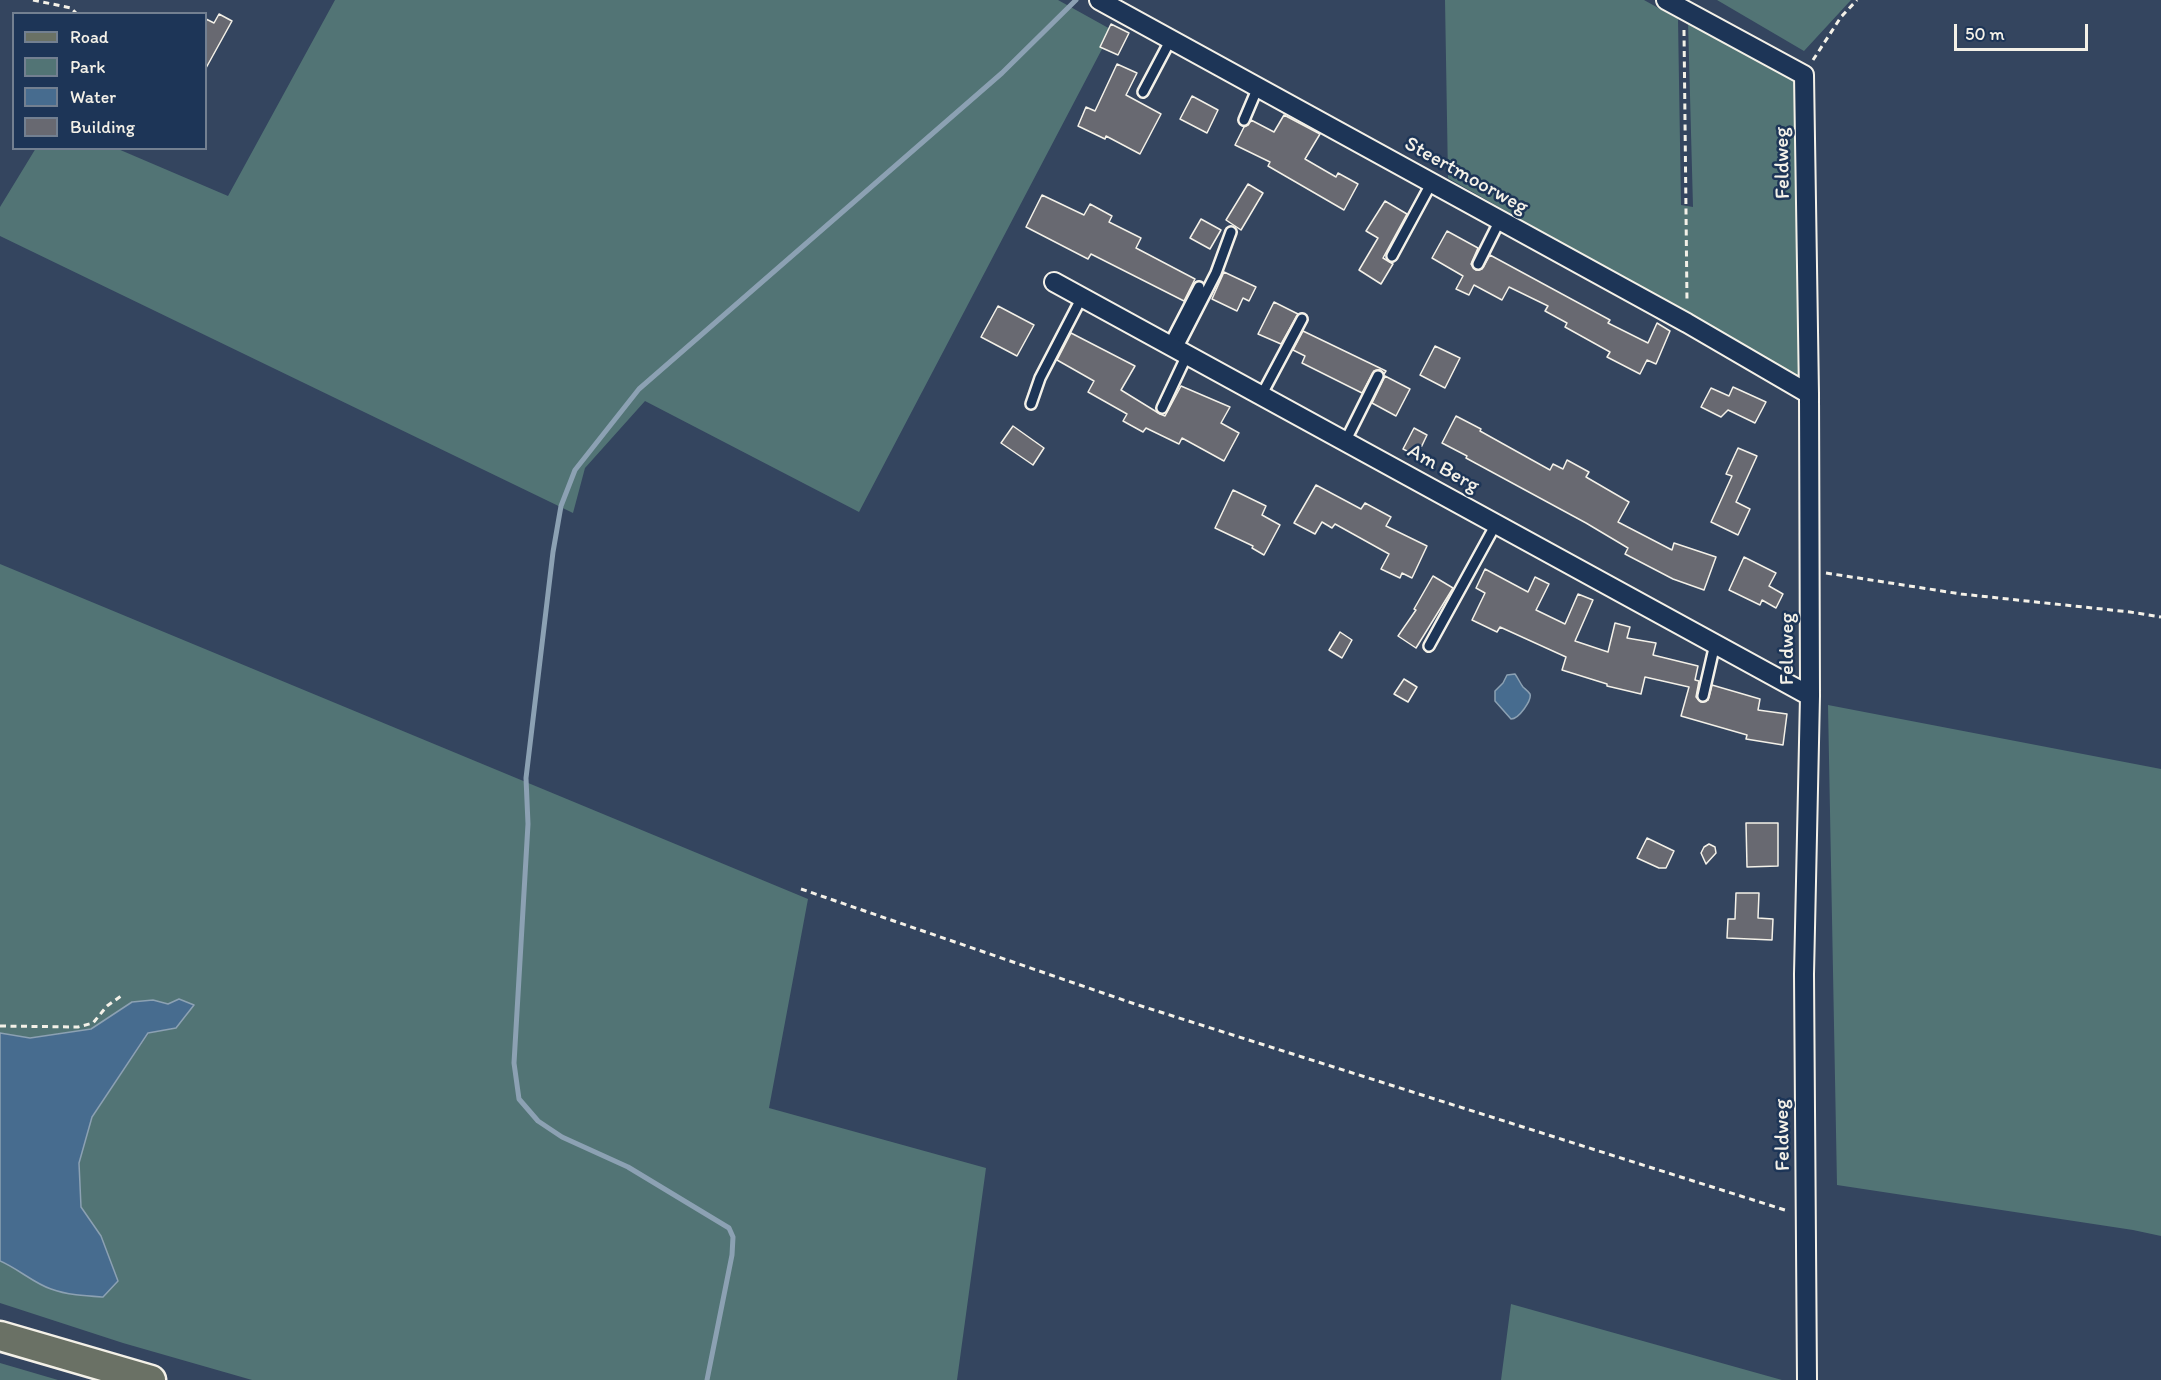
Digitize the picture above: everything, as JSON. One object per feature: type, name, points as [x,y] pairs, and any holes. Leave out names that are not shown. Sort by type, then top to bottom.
[{"type":"main road","points":[[0,1336],[151,1380]]},
{"type":"street","name":"Steertmoorweg","points":[[1100,0],[1687,323],[1809,394]]},
{"type":"street","points":[[1666,0],[1804,75]]},
{"type":"street","name":"Feldweg","points":[[1804,75],[1810,571],[1810,696],[1804,974],[1807,1380]]},
{"type":"street","name":"Am Berg","points":[[1054,282],[1810,696]]},
{"type":"lane","points":[[1143,93],[1171,39]]},
{"type":"lane","points":[[1244,120],[1258,87]]},
{"type":"lane","points":[[1392,256],[1432,182]]},
{"type":"lane","points":[[1478,264],[1500,220]]},
{"type":"lane","points":[[1178,350],[1216,273],[1232,232]]},
{"type":"lane","points":[[1162,408],[1199,287]]},
{"type":"lane","points":[[1030,404],[1040,378],[1082,297]]},
{"type":"lane","points":[[1261,396],[1302,319]]},
{"type":"lane","points":[[1345,441],[1378,376]]},
{"type":"lane","points":[[1429,646],[1496,524]]},
{"type":"lane","points":[[1703,696],[1714,644]]},
{"type":"path","points":[[33,0],[71,8],[75,12]]},
{"type":"path","points":[[1804,75],[1841,17],[1857,0]]},
{"type":"path","points":[[1684,10],[1687,323]]},
{"type":"path","points":[[1810,571],[1961,594],[2161,617]]},
{"type":"path","points":[[801,889],[1135,1004],[1806,1216]]},
{"type":"path","points":[[0,1026],[78,1027],[93,1023],[107,1006],[122,996]]},
{"type":"green space","points":[[335,0],[1058,0],[1112,30],[859,512],[645,401],[585,468],[573,513],[0,236],[0,207],[35,150],[120,150],[228,196]]},
{"type":"green space","points":[[1445,0],[1644,0],[1678,19],[1681,205],[1693,207],[1688,21],[1794,78],[1799,377],[1448,178]]},
{"type":"green space","points":[[1717,0],[1851,0],[1804,51]]},
{"type":"green space","points":[[0,564],[808,899],[769,1108],[986,1168],[957,1380],[252,1380],[123,1343],[0,1303],[0,1261],[16,1267],[50,1289],[118,1281],[101,1236],[81,1207],[79,1163],[92,1117],[149,1033],[176,1028],[168,1004],[153,1000],[132,1002],[91,1029],[30,1038],[0,1033]]},
{"type":"green space","points":[[1828,705],[2161,769],[2161,1236],[1837,1185]]},
{"type":"green space","points":[[1511,1304],[1782,1380],[1501,1380]]},
{"type":"green space","points":[[0,1363],[58,1380],[0,1380]]},
{"type":"water","points":[[1515,674],[1530,697],[1521,713],[1511,719],[1495,701],[1495,691],[1507,675]]},
{"type":"water","points":[[179,999],[194,1005],[176,1028],[148,1033],[92,1117],[79,1163],[81,1207],[101,1236],[118,1281],[103,1297],[70,1294],[45,1287],[0,1261],[0,1033],[30,1038],[91,1029],[132,1002],[153,1000],[168,1004]]},
{"type":"building","points":[[219,14],[232,21],[207,66],[207,20],[214,23]]},
{"type":"building","points":[[1111,24],[1129,33],[1118,55],[1100,47]]},
{"type":"building","points":[[1117,64],[1137,73],[1126,95],[1161,114],[1140,154],[1106,136],[1105,139],[1078,126],[1086,107],[1095,111]]},
{"type":"building","points":[[1192,96],[1218,110],[1207,133],[1180,119]]},
{"type":"building","points":[[1284,115],[1320,134],[1305,159],[1336,177],[1338,173],[1358,184],[1344,210],[1268,166],[1270,162],[1235,145],[1244,127],[1251,120],[1274,132]]},
{"type":"building","points":[[1248,184],[1263,193],[1241,230],[1226,220]]},
{"type":"building","points":[[1042,195],[1084,215],[1090,204],[1112,216],[1109,222],[1141,238],[1136,248],[1195,279],[1184,301],[1091,254],[1088,259],[1026,227]]},
{"type":"building","points":[[1385,201],[1407,214],[1383,258],[1393,264],[1381,284],[1359,270],[1378,238],[1366,231]]},
{"type":"building","points":[[1201,219],[1221,230],[1210,249],[1190,238]]},
{"type":"building","points":[[1447,231],[1478,248],[1471,264],[1476,270],[1482,269],[1490,255],[1610,320],[1608,323],[1648,343],[1657,323],[1670,331],[1656,364],[1647,360],[1640,374],[1607,357],[1610,352],[1565,327],[1567,323],[1545,311],[1548,306],[1509,287],[1502,300],[1474,285],[1469,295],[1456,289],[1463,276],[1432,258]]},
{"type":"building","points":[[1224,272],[1256,287],[1249,301],[1243,298],[1237,311],[1212,299]]},
{"type":"building","points":[[1274,302],[1298,314],[1281,344],[1258,334]]},
{"type":"building","points":[[998,306],[1034,325],[1017,356],[981,337]]},
{"type":"building","points":[[1303,331],[1386,371],[1384,374],[1380,370],[1374,371],[1362,393],[1302,363],[1305,356],[1293,350]]},
{"type":"building","points":[[1071,333],[1135,366],[1121,390],[1160,414],[1165,416],[1181,386],[1230,407],[1221,423],[1239,433],[1224,461],[1182,438],[1179,444],[1146,428],[1143,432],[1123,421],[1127,414],[1088,392],[1094,381],[1057,360]]},
{"type":"building","points":[[1435,346],[1460,358],[1445,388],[1420,375]]},
{"type":"building","points":[[1385,376],[1410,389],[1396,416],[1372,403]]},
{"type":"building","points":[[1733,387],[1766,402],[1755,423],[1728,410],[1721,417],[1701,407],[1711,388],[1729,396]]},
{"type":"building","points":[[1456,416],[1550,470],[1553,464],[1563,469],[1567,460],[1589,472],[1586,477],[1629,502],[1618,522],[1672,550],[1674,543],[1716,557],[1704,590],[1673,579],[1625,554],[1628,548],[1442,443]]},
{"type":"building","points":[[1013,426],[1044,448],[1033,465],[1001,443]]},
{"type":"building","points":[[1414,428],[1427,435],[1417,456],[1403,449]]},
{"type":"building","points":[[1738,448],[1757,456],[1736,502],[1750,509],[1738,535],[1711,522],[1732,476],[1726,474]]},
{"type":"building","points":[[1316,485],[1361,509],[1365,503],[1391,517],[1386,526],[1427,546],[1412,578],[1402,573],[1400,578],[1381,569],[1389,554],[1335,524],[1332,528],[1322,522],[1315,534],[1294,523]]},
{"type":"building","points":[[1233,490],[1266,506],[1262,515],[1280,525],[1264,555],[1252,548],[1253,546],[1215,528]]},
{"type":"building","points":[[1744,557],[1776,573],[1769,586],[1783,594],[1776,608],[1762,600],[1760,605],[1729,590]]},
{"type":"building","points":[[1485,569],[1528,592],[1535,577],[1549,584],[1536,610],[1565,624],[1578,594],[1593,600],[1575,641],[1608,652],[1615,623],[1630,627],[1627,638],[1656,643],[1653,655],[1698,666],[1695,680],[1699,681],[1696,697],[1701,702],[1708,700],[1712,685],[1760,699],[1758,710],[1787,714],[1783,745],[1746,739],[1747,735],[1681,716],[1689,687],[1645,677],[1641,694],[1607,686],[1607,684],[1562,670],[1566,657],[1500,627],[1497,632],[1472,620],[1485,593],[1476,588]]},
{"type":"building","points":[[1433,576],[1453,588],[1416,648],[1398,636],[1416,610],[1414,609]]},
{"type":"building","points":[[1340,632],[1352,640],[1342,658],[1329,650]]},
{"type":"building","points":[[1404,679],[1417,687],[1408,702],[1394,694]]},
{"type":"building","points":[[1746,823],[1778,823],[1778,866],[1747,867]]},
{"type":"building","points":[[1647,838],[1674,851],[1666,868],[1659,868],[1637,858]]},
{"type":"building","points":[[1709,844],[1715,847],[1716,853],[1706,864],[1701,853]]},
{"type":"building","points":[[1736,893],[1759,893],[1758,918],[1773,919],[1772,940],[1727,938],[1728,919],[1735,919]]},
{"type":"waterway","points":[[707,1380],[732,1255],[733,1237],[729,1228],[628,1167],[562,1137],[538,1121],[519,1099],[514,1063],[528,824],[526,778],[553,552],[561,506],[575,470],[639,389],[1002,73],[1076,0]]}]
